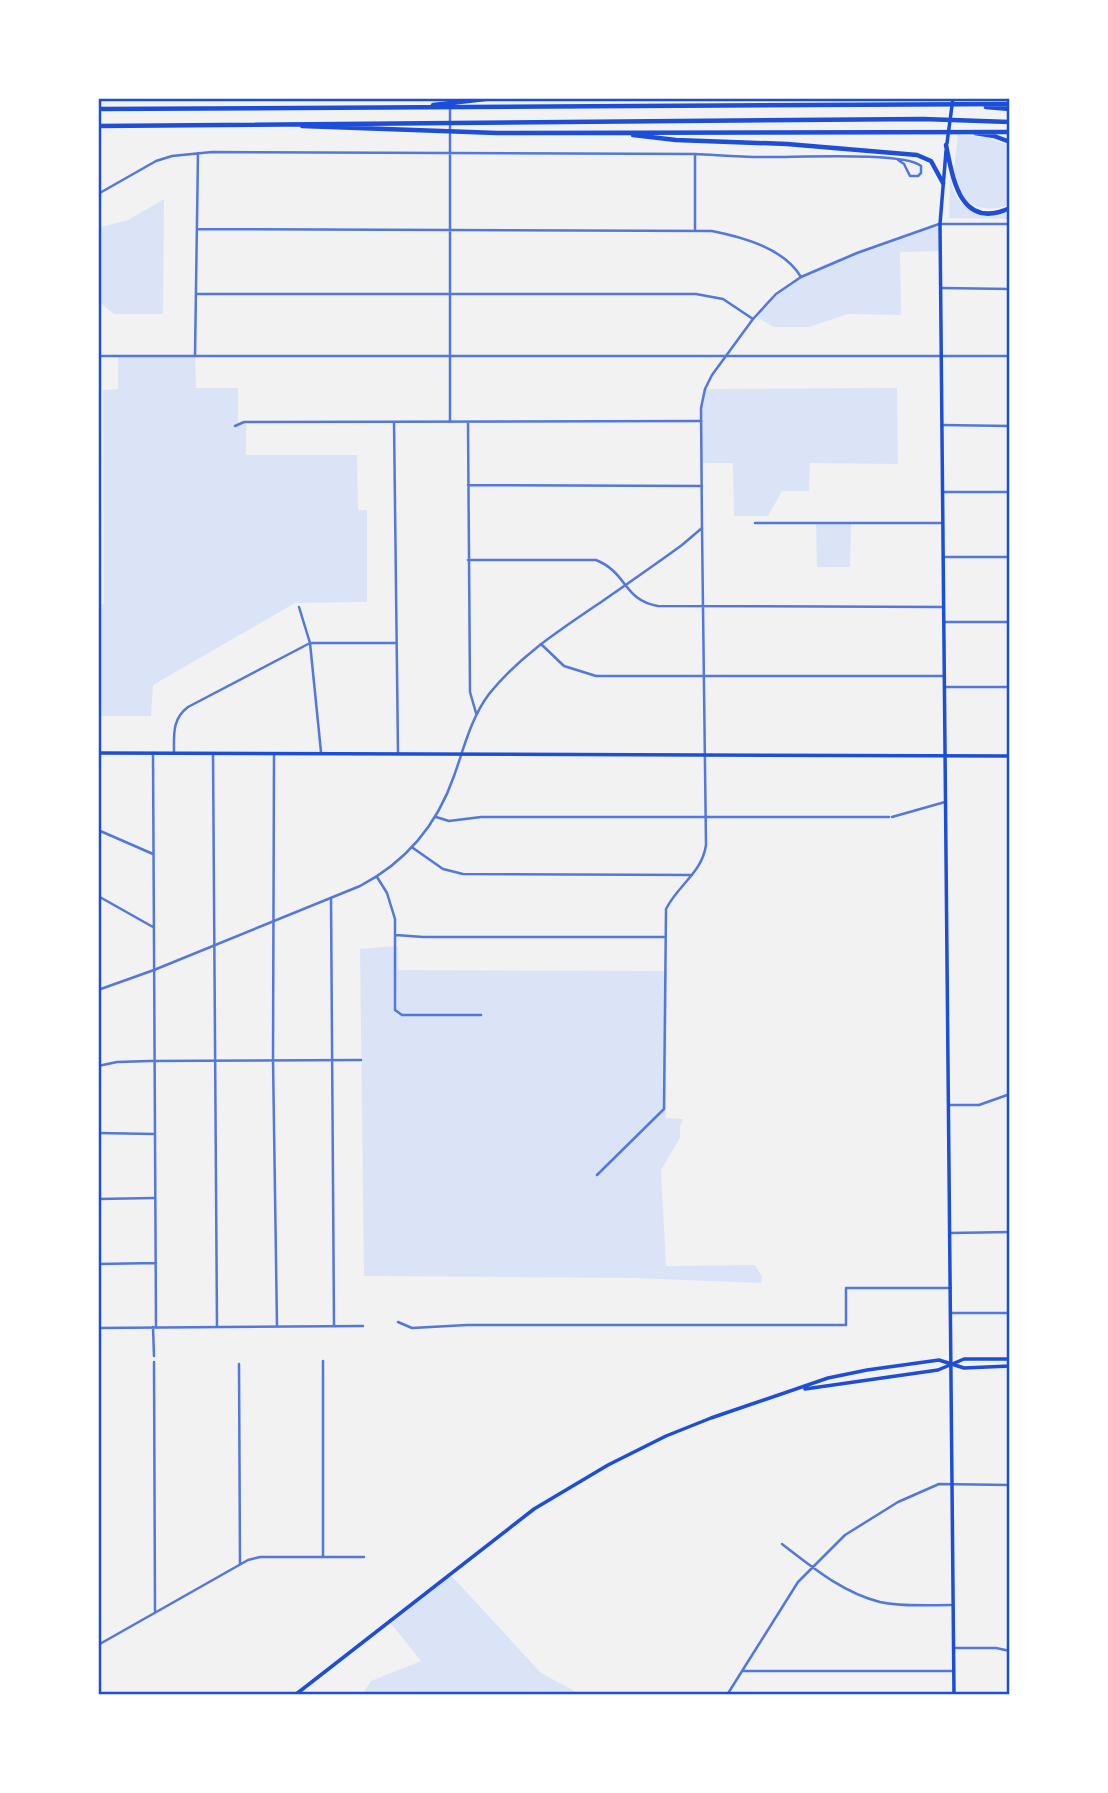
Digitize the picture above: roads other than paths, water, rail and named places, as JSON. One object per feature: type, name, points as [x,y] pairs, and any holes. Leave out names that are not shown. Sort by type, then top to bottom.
[{"type":"highway","points":[[415,107],[494,98]]},
{"type":"highway","points":[[98,109],[962,105],[1010,107]]},
{"type":"highway","points":[[98,126],[923,119],[1010,122]]},
{"type":"highway","points":[[238,125],[497,133],[1010,132]]},
{"type":"highway","points":[[960,131],[994,136],[1010,142]]},
{"type":"highway","points":[[622,133],[667,140],[787,144],[917,155],[931,161],[943,183]]},
{"type":"highway","points":[[947,144],[955,187],[964,202],[985,213],[1010,208]]},
{"type":"main road","points":[[953,98],[940,224],[951,1233],[951,1605],[954,1695]]},
{"type":"main road","points":[[98,753],[1010,756]]},
{"type":"main road","points":[[796,1390],[938,1370],[964,1359],[1010,1359]]},
{"type":"main road","points":[[295,1695],[491,1541],[557,1494],[666,1436],[828,1378],[888,1366],[939,1360],[964,1368],[1010,1366]]},
{"type":"street","points":[[450,98],[450,422]]},
{"type":"street","points":[[195,356],[198,153]]},
{"type":"street","points":[[98,194],[156,161],[198,153],[695,154],[898,160],[919,164],[921,173],[918,176],[910,176],[904,164],[898,160]]},
{"type":"street","points":[[695,154],[695,229]]},
{"type":"street","points":[[597,1175],[664,1109],[666,909],[703,859],[706,755],[701,421],[705,389],[752,319],[776,295],[801,277],[857,253],[940,224],[1010,224]]},
{"type":"street","points":[[198,229],[695,229],[730,234],[766,248],[785,260],[801,277]]},
{"type":"street","points":[[941,288],[1010,289]]},
{"type":"street","points":[[197,294],[709,295],[723,299],[752,319]]},
{"type":"street","points":[[98,356],[1010,356]]},
{"type":"street","points":[[235,426],[244,422],[701,421]]},
{"type":"street","points":[[394,422],[398,753]]},
{"type":"street","points":[[468,422],[470,692],[476,713]]},
{"type":"street","points":[[943,425],[1010,426]]},
{"type":"street","points":[[468,485],[702,486]]},
{"type":"street","points":[[943,492],[1010,492]]},
{"type":"street","points":[[755,523],[943,523]]},
{"type":"street","points":[[98,990],[214,946],[377,877],[413,848],[436,817],[476,713],[511,671],[541,644],[682,545],[702,528]]},
{"type":"street","points":[[943,557],[1010,557]]},
{"type":"street","points":[[468,560],[596,560],[609,566],[636,599],[658,607],[943,607]]},
{"type":"street","points":[[299,607],[310,643],[321,753]]},
{"type":"street","points":[[944,622],[1010,622]]},
{"type":"street","points":[[174,753],[175,723],[179,714],[310,643],[396,643]]},
{"type":"street","points":[[541,644],[564,666],[596,676],[944,676]]},
{"type":"street","points":[[944,687],[1010,687]]},
{"type":"street","points":[[153,753],[156,1199],[153,1356]]},
{"type":"street","points":[[213,753],[217,1327]]},
{"type":"street","points":[[274,754],[273,1060],[277,1326]]},
{"type":"street","points":[[436,817],[449,821],[481,817],[891,817],[945,802]]},
{"type":"street","points":[[98,830],[153,854]]},
{"type":"street","points":[[413,848],[443,869],[463,874],[692,875]]},
{"type":"street","points":[[377,877],[393,909],[396,935],[395,1010],[398,1014],[481,1015]]},
{"type":"street","points":[[98,896],[153,927]]},
{"type":"street","points":[[331,898],[334,1326]]},
{"type":"street","points":[[396,935],[665,937]]},
{"type":"street","points":[[98,1066],[117,1062],[155,1061],[361,1060]]},
{"type":"street","points":[[948,1105],[979,1105],[1010,1094]]},
{"type":"street","points":[[98,1133],[155,1134]]},
{"type":"street","points":[[98,1199],[156,1199]]},
{"type":"street","points":[[951,1233],[1010,1232]]},
{"type":"street","points":[[98,1264],[156,1263]]},
{"type":"street","points":[[398,1322],[412,1328],[467,1325],[846,1325],[846,1288],[951,1288]]},
{"type":"street","points":[[951,1313],[1010,1313]]},
{"type":"street","points":[[98,1328],[363,1326]]},
{"type":"street","points":[[323,1361],[323,1557]]},
{"type":"street","points":[[154,1362],[155,1612]]},
{"type":"street","points":[[239,1364],[240,1564]]},
{"type":"street","points":[[730,1694],[788,1597],[812,1567],[845,1535],[880,1512],[941,1484],[1010,1485]]},
{"type":"street","points":[[782,1544],[836,1584],[868,1599],[907,1606],[951,1605]]},
{"type":"street","points":[[98,1645],[240,1564],[260,1557],[364,1557]]},
{"type":"street","points":[[953,1648],[996,1648],[1010,1651]]},
{"type":"street","points":[[742,1671],[953,1671]]}]
